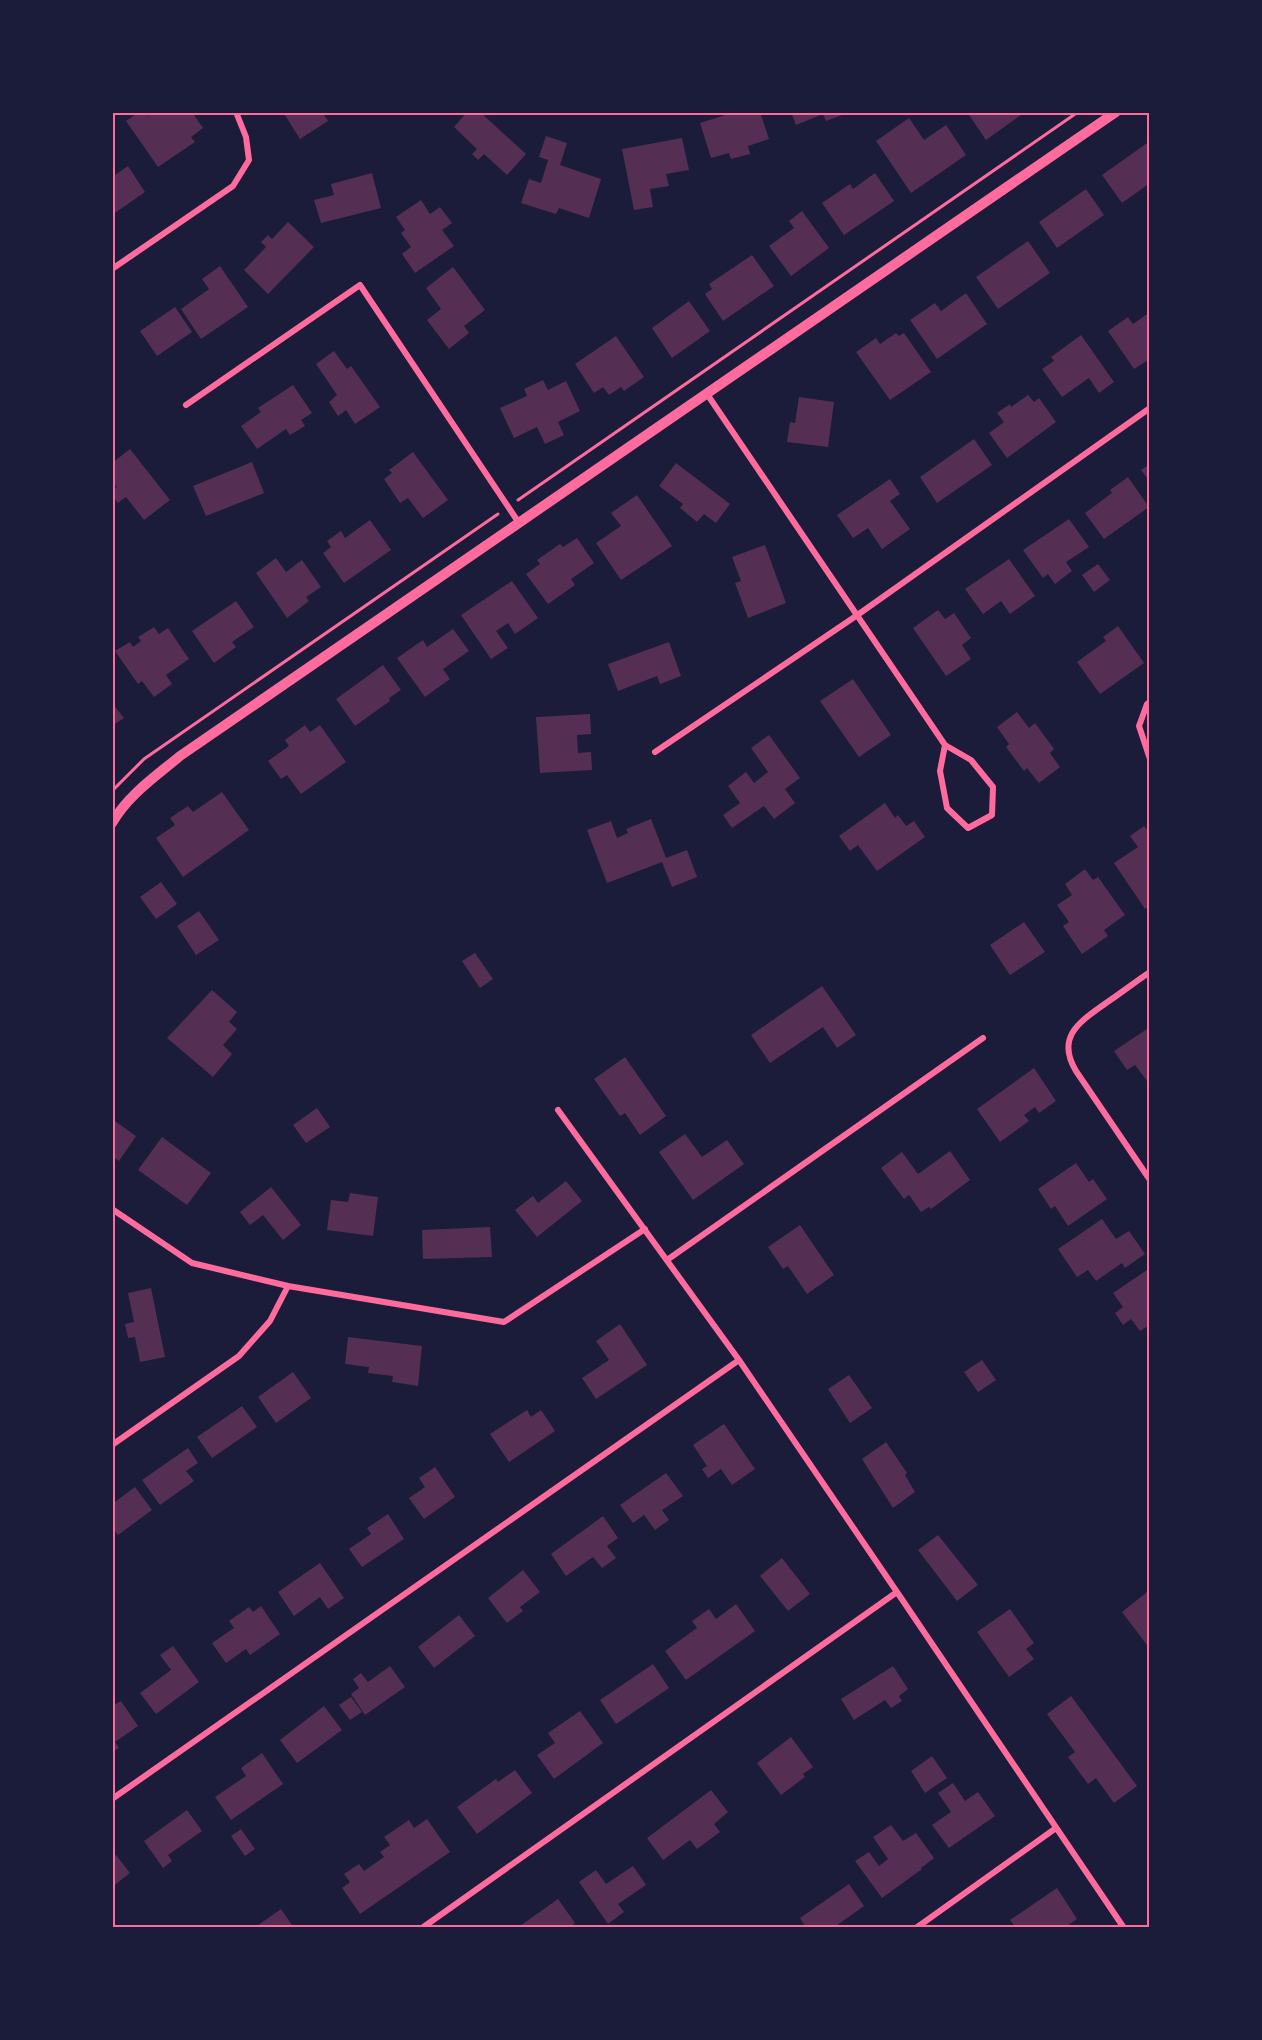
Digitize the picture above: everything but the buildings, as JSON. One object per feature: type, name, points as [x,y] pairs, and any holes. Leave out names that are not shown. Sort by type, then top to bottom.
[{"type":"street","points":[[112,269],[234,186],[249,160],[246,137],[236,112]]},
{"type":"street","points":[[112,823],[117,813],[142,786],[180,756],[1115,113]]},
{"type":"street","points":[[186,405],[360,285],[519,523]]},
{"type":"street","points":[[707,394],[945,745],[971,760],[993,787],[992,815],[968,828],[947,808],[940,771],[945,745]]},
{"type":"street","points":[[655,752],[856,616],[1149,408]]},
{"type":"street","points":[[1149,702],[1139,726],[1149,759]]},
{"type":"street","points":[[1149,972],[1079,1023],[1074,1030],[1069,1049],[1073,1065],[1149,1179]]},
{"type":"street","points":[[667,1260],[983,1038]]},
{"type":"street","points":[[558,1110],[739,1360],[1124,1928]]},
{"type":"street","points":[[112,1209],[192,1263],[288,1286],[504,1322],[645,1229]]},
{"type":"street","points":[[112,1445],[239,1356],[270,1321],[288,1286]]},
{"type":"street","points":[[112,1799],[739,1360]]},
{"type":"street","points":[[422,1928],[897,1592]]},
{"type":"street","points":[[916,1928],[1056,1828]]},
{"type":"path","points":[[112,791],[144,759],[1078,112]]}]
